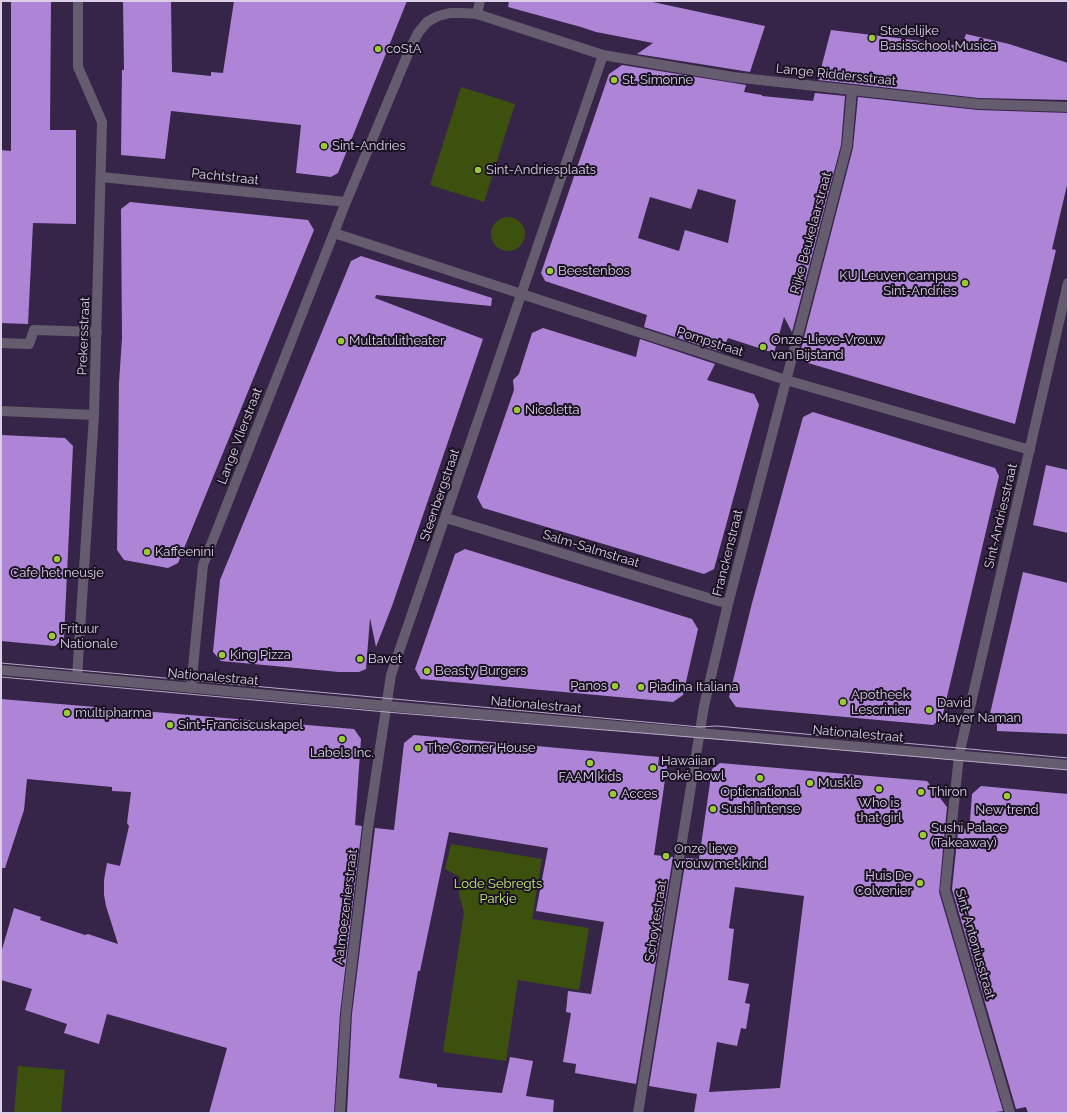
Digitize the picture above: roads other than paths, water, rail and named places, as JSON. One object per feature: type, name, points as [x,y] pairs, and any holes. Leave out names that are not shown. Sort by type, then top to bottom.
[{"type":"street","name":"Prekersstraat","points":[[77,677],[94,415],[102,177],[102,122],[78,67],[78,1]]},
{"type":"street","points":[[477,14],[480,1]]},
{"type":"street","points":[[334,233],[522,294],[603,55],[477,14],[463,13],[438,16],[427,22],[418,33],[410,49],[346,202]]},
{"type":"street","name":"Lange Riddersstraat","points":[[603,55],[733,77],[979,104],[1068,107]]},
{"type":"street","name":"Rijke Beukelaarstraat","points":[[786,380],[847,146],[852,90]]},
{"type":"street","name":"Pachtstraat","points":[[102,177],[346,202]]},
{"type":"street","name":"Lange Vlierstraat","points":[[191,688],[204,565],[346,202]]},
{"type":"street","name":"Sint-Andriesstraat","points":[[959,755],[1068,283]]},
{"type":"street","name":"Pompstraat","points":[[522,294],[786,380],[1030,450]]},
{"type":"street","name":"Steenbergstraat","points":[[387,706],[391,676],[522,294]]},
{"type":"street","points":[[1,343],[28,344],[34,330],[97,332]]},
{"type":"street","name":"Franckenstraat","points":[[700,733],[704,706],[728,604],[786,380]]},
{"type":"street","points":[[1,411],[94,415]]},
{"type":"street","name":"Salm-Salmstraat","points":[[446,518],[728,604]]},
{"type":"street","name":"Nationalestraat","points":[[1,670],[387,706],[1068,765]]},
{"type":"street","name":"Aalmoezenierstraat","points":[[340,1113],[346,1013],[364,859],[387,706]]},
{"type":"street","name":"Schoytestraat","points":[[638,1113],[700,733]]},
{"type":"street","name":"Sint-Antoniusstraat","points":[[959,755],[945,890],[1010,1113]]},
{"type":"tram line","points":[[1,663],[700,727],[717,726],[1068,758]]},
{"type":"tram line","points":[[1,677],[386,712],[1068,770]]},
{"type":"place","name":"Stedelijke Basisschool Musica","points":[[872,38]]},
{"type":"place","name":"coStA","points":[[378,49]]},
{"type":"place","name":"St. Simonne","points":[[614,80]]},
{"type":"place","name":"Sint-Andries","points":[[324,146]]},
{"type":"place","name":"Sint-Andriesplaats","points":[[478,170]]},
{"type":"place","name":"Beestenbos","points":[[550,271]]},
{"type":"place","name":"KU Leuven campus Sint-Andries","points":[[965,283]]},
{"type":"place","name":"Multatulitheater","points":[[341,341]]},
{"type":"place","name":"Onze-Lieve-Vrouw van Bijstand","points":[[763,347]]},
{"type":"place","name":"Nicoletta","points":[[517,410]]},
{"type":"place","name":"Kaffeenini","points":[[147,552]]},
{"type":"place","name":"Cafe het neusje","points":[[57,559]]},
{"type":"place","name":"Frituur Nationale","points":[[52,636]]},
{"type":"place","name":"King Pizza","points":[[222,655]]},
{"type":"place","name":"Bavet","points":[[360,659]]},
{"type":"place","name":"Beasty Burgers","points":[[427,671]]},
{"type":"place","name":"Panos","points":[[615,686]]},
{"type":"place","name":"Piadina Italiana","points":[[641,687]]},
{"type":"place","name":"Apotheek Lescrinier","points":[[843,702]]},
{"type":"place","name":"David Mayer Naman","points":[[929,710]]},
{"type":"place","name":"multipharma","points":[[67,713]]},
{"type":"place","name":"Sint-Franciscuskapel","points":[[170,725]]},
{"type":"place","name":"Labels Inc.","points":[[342,739]]},
{"type":"place","name":"The Corner House","points":[[418,748]]},
{"type":"place","name":"FAAM kids","points":[[590,763]]},
{"type":"place","name":"Hawaiian Poké Bowl","points":[[653,768]]},
{"type":"place","name":"Opticnational","points":[[760,778]]},
{"type":"place","name":"Muskle","points":[[810,783]]},
{"type":"place","name":"Who is that girl","points":[[879,789]]},
{"type":"place","name":"Thiron","points":[[921,792]]},
{"type":"place","name":"Acces","points":[[613,794]]},
{"type":"place","name":"New trend","points":[[1007,796]]},
{"type":"place","name":"Sushi intense","points":[[713,809]]},
{"type":"place","name":"Sushi Palace (Takeaway)","points":[[923,835]]},
{"type":"place","name":"Onze lieve vrouw met kind","points":[[666,856]]},
{"type":"place","name":"Huis De Colvenier","points":[[920,883]]},
{"type":"park label","name":"Lode Sebregts Parkje","points":[[498,892]]}]
